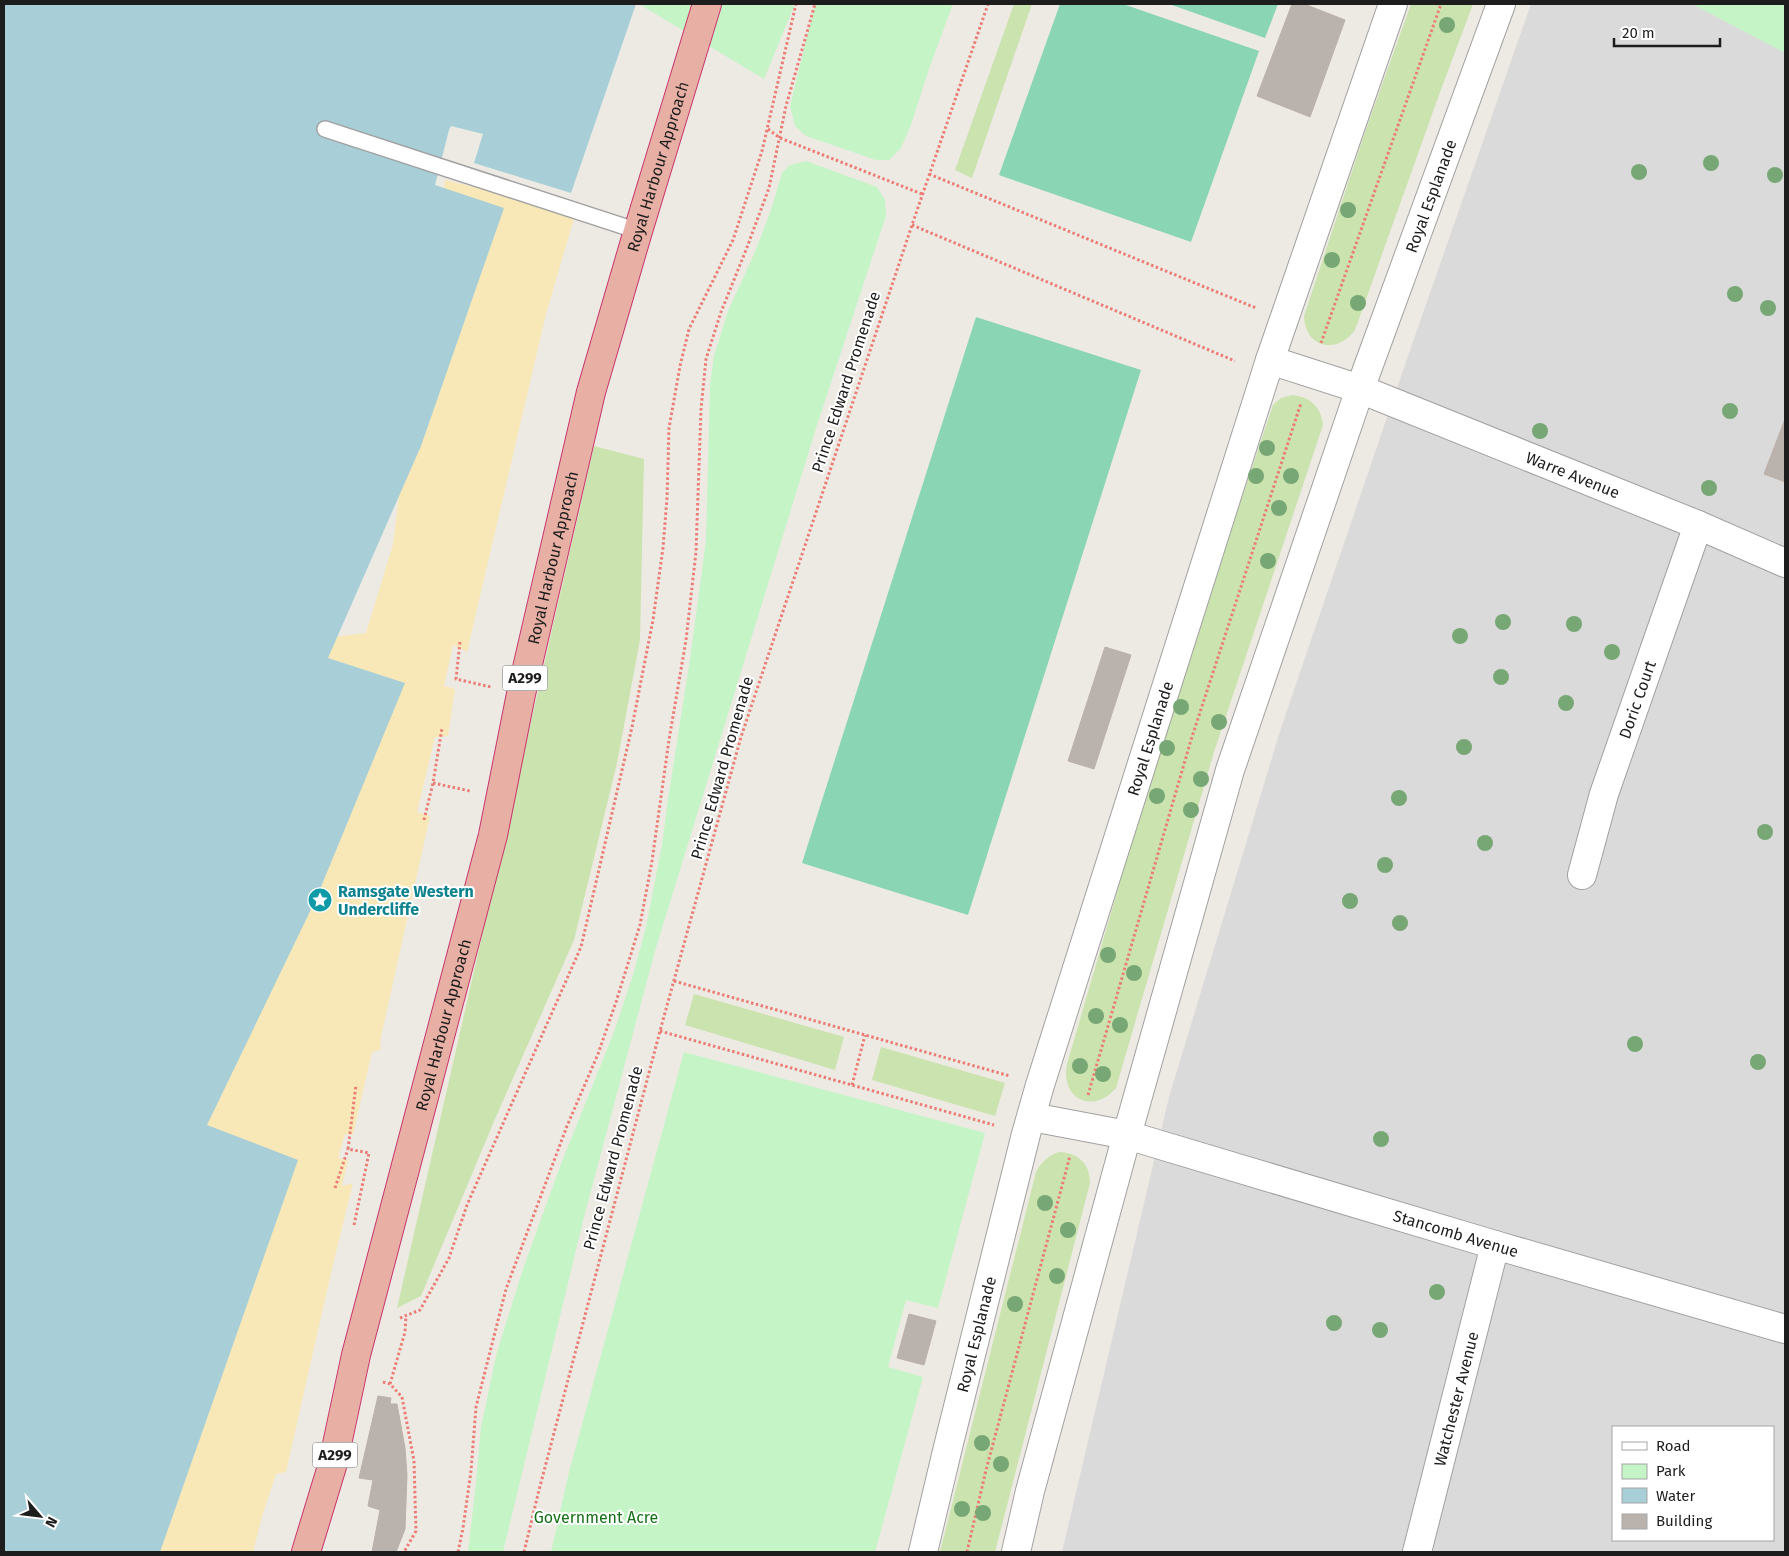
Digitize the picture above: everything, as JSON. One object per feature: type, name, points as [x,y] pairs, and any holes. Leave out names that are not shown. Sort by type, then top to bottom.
[{"type":"highway","name":"Royal Harbour Approach","points":[[306,1552],[333,1463],[356,1355],[493,835],[521,694],[591,392],[706,4]]},
{"type":"street","name":"Royal Esplanade","points":[[923,1552],[1040,1085],[1268,367],[1393,4]]},
{"type":"street","name":"Royal Esplanade","points":[[1016,1552],[1030,1491],[1127,1135],[1230,770],[1360,389],[1500,4]]},
{"type":"street","points":[[1268,367],[1311,372],[1360,389]]},
{"type":"street","name":"Warre Avenue","points":[[1360,389],[1785,563]]},
{"type":"street","name":"Doric Court","points":[[1582,875],[1604,794],[1698,526]]},
{"type":"street","points":[[1029,1126],[1079,1126],[1127,1135]]},
{"type":"street","name":"Stancomb Avenue","points":[[1127,1135],[1785,1329]]},
{"type":"street","name":"Watchester Avenue","points":[[1417,1552],[1495,1245]]},
{"type":"lane","points":[[325,129],[638,231]]},
{"type":"path","points":[[398,1318],[420,1310],[449,1258],[478,1181],[581,947],[632,727],[653,620],[664,528],[669,428],[680,366],[689,329],[733,240],[768,129],[796,4]]},
{"type":"path","points":[[458,1552],[471,1471],[476,1407],[506,1289],[567,1126],[598,1054],[640,925],[652,861],[669,740],[686,640],[696,552],[701,409],[706,359],[720,312],[746,250],[768,188],[786,106],[815,4]]},
{"type":"path","name":"Prince Edward Promenade","points":[[524,1552],[660,1030],[741,738],[922,194],[988,4]]},
{"type":"path","points":[[967,1552],[988,1460],[1079,1126],[1190,740],[1311,372],[1441,4]]},
{"type":"path","points":[[768,129],[780,138],[922,194]]},
{"type":"path","points":[[929,174],[1284,319]]},
{"type":"path","points":[[912,225],[1268,367]]},
{"type":"path","points":[[456,679],[460,642]]},
{"type":"path","points":[[424,820],[433,783],[442,728]]},
{"type":"path","points":[[674,981],[1040,1085]]},
{"type":"path","points":[[660,1030],[852,1085],[1029,1126]]},
{"type":"path","points":[[852,1085],[865,1035]]},
{"type":"path","points":[[335,1188],[348,1149],[356,1085]]},
{"type":"path","points":[[348,1149],[369,1153],[353,1231]]},
{"type":"path","points":[[404,1552],[416,1531],[414,1461],[402,1397],[390,1384],[405,1332],[406,1316]]},
{"type":"shaded area","points":[[1531,4],[1785,4],[1785,1552],[1062,1552],[1169,1097],[1281,728]]},
{"type":"green space","points":[[639,4],[795,4],[764,79]]},
{"type":"green space","points":[[815,4],[953,4],[911,125],[901,148],[889,160],[876,160],[806,136],[795,126],[790,106]]},
{"type":"green space","points":[[1014,4],[1032,4],[972,178],[955,170]]},
{"type":"green space","points":[[1060,4],[1123,4],[1259,51],[1191,242],[999,175]]},
{"type":"green space","points":[[1169,4],[1278,4],[1265,38]]},
{"type":"green space","points":[[1411,4],[1473,4],[1355,330],[1340,343],[1323,344],[1316,341],[1310,335],[1304,316],[1364,135]]},
{"type":"green space","points":[[1692,4],[1785,4],[1785,53]]},
{"type":"green space","points":[[806,161],[877,187],[885,200],[886,216],[817,425],[655,951],[584,1217],[503,1552],[468,1552],[481,1427],[497,1352],[524,1266],[561,1164],[614,1032],[633,975],[646,927],[662,845],[706,541],[710,385],[714,356],[728,311],[755,252],[771,210],[782,173],[790,165]]},
{"type":"green space","points":[[976,317],[1141,370],[968,915],[802,863]]},
{"type":"green space","points":[[1292,395],[1309,400],[1314,404],[1320,413],[1323,425],[1214,752],[1116,1088],[1098,1101],[1089,1102],[1073,1094],[1068,1086],[1066,1076],[1067,1064],[1164,731],[1273,405],[1281,398]]},
{"type":"green space","points":[[594,446],[644,459],[640,640],[617,763],[574,940],[495,1119],[421,1296],[397,1308]]},
{"type":"green space","points":[[694,994],[844,1037],[835,1070],[685,1025]]},
{"type":"green space","points":[[881,1047],[1005,1083],[995,1116],[872,1080]]},
{"type":"green space","name":"Government Acre","points":[[684,1052],[985,1133],[938,1308],[906,1300],[888,1367],[923,1377],[875,1552],[551,1552],[569,1472]]},
{"type":"green space","points":[[1059,1152],[1078,1157],[1082,1161],[1088,1170],[1090,1183],[995,1552],[940,1552],[1036,1172],[1046,1159]]},
{"type":"sand","name":"Ramsgate Western Undercliffe","points":[[445,180],[576,212],[546,314],[467,652],[453,645],[444,686],[455,689],[448,736],[435,737],[417,812],[430,816],[381,1037],[380,1050],[372,1052],[353,1135],[345,1134],[338,1158],[348,1160],[342,1186],[353,1183],[286,1472],[276,1474],[253,1552],[4,1552],[299,641],[366,633],[393,544],[405,446]]},
{"type":"water","points":[[4,4],[636,4],[571,193],[474,163],[483,134],[451,126],[449,130],[435,185],[504,208],[421,446],[328,658],[405,683],[316,899],[207,1125],[298,1160],[160,1552],[4,1552]]},
{"type":"building","points":[[1292,4],[1304,4],[1345,20],[1310,117],[1257,96]]},
{"type":"building","points":[[1785,419],[1785,482],[1764,474]]},
{"type":"building","points":[[1105,647],[1131,655],[1094,769],[1068,761]]},
{"type":"building","points":[[909,1314],[936,1321],[924,1365],[897,1358]]},
{"type":"building","points":[[378,1396],[391,1398],[390,1404],[397,1404],[405,1448],[407,1475],[405,1529],[396,1552],[372,1552],[380,1510],[368,1506],[373,1480],[359,1478]]},
{"type":"place","name":"Ramsgate Western Undercliffe","points":[[320,900]]}]
